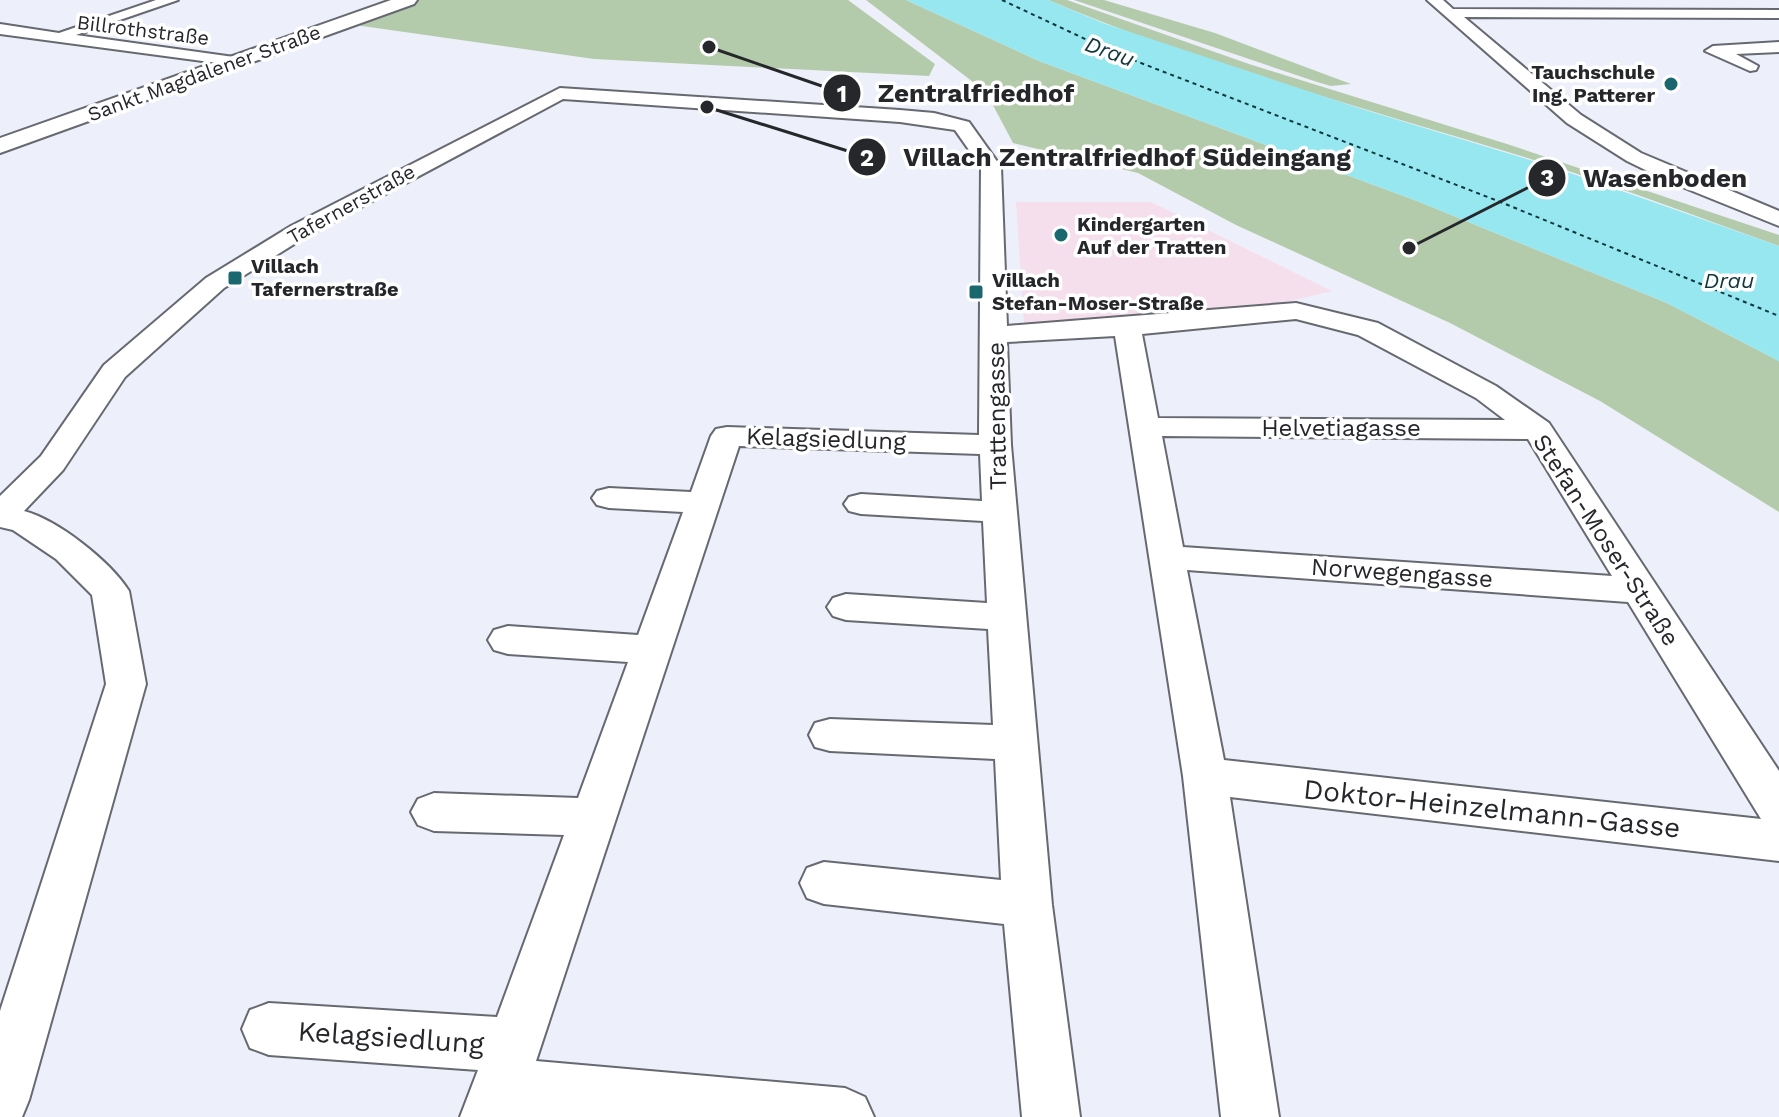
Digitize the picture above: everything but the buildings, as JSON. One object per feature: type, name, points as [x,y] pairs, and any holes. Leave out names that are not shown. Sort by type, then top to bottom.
[{"type":"street","points":[[13,49],[171,0]]},
{"type":"street","name":"Sankt Magdalener Straße","points":[[0,146],[408,0]]},
{"type":"street","points":[[1441,6],[1779,14]]},
{"type":"street","points":[[1441,6],[1551,102],[1634,157],[1699,188],[1779,219]]},
{"type":"street","name":"Billrothstraße","points":[[0,29],[234,62]]},
{"type":"street","points":[[1750,66],[1713,51],[1779,47]]},
{"type":"street","name":"Trattengasse","points":[[560,93],[922,118],[962,126],[991,167],[995,445],[1027,905],[1051,1117]]},
{"type":"street","name":"Tafernerstraße","points":[[0,516],[52,463],[114,371],[215,283],[299,231],[560,93]]},
{"type":"street","name":"Stefan-Moser-Straße","points":[[995,335],[1127,327],[1296,311],[1368,329],[1486,392],[1538,430],[1779,809]]},
{"type":"street","points":[[1127,327],[1205,776],[1250,1117]]},
{"type":"street","name":"Helvetiagasse","points":[[1144,427],[1538,430]]},
{"type":"street","name":"Kelagsiedlung","points":[[269,1029],[501,1083],[727,436],[995,445]]},
{"type":"street","points":[[609,498],[703,503]]},
{"type":"street","points":[[861,504],[1000,512]]},
{"type":"street","points":[[0,516],[25,522],[69,551],[110,591],[126,684],[0,1100]]},
{"type":"street","name":"Norwegengasse","points":[[1167,557],[1637,590]]},
{"type":"street","points":[[846,607],[1007,617]]},
{"type":"street","points":[[508,640],[652,650]]},
{"type":"street","points":[[830,735],[1016,743]]},
{"type":"street","name":"Doktor-Heinzelmann-Gasse","points":[[1205,776],[1779,841]]},
{"type":"street","points":[[434,812],[593,817]]},
{"type":"street","points":[[824,883],[1027,905]]},
{"type":"street","points":[[501,1083],[845,1117]]},
{"type":"shaded area","points":[[1016,202],[1151,202],[1332,291],[1283,303],[1024,324]]},
{"type":"green space","points":[[417,0],[848,0],[935,64],[929,76],[594,59],[348,24]]},
{"type":"green space","points":[[866,0],[906,0],[1039,61],[1417,201],[1667,303],[1779,361],[1779,512],[1600,401],[1450,323],[1236,225],[1138,173],[1013,143],[986,92]]},
{"type":"green space","points":[[1048,0],[1067,0],[1249,64],[1507,144],[1779,235],[1779,246],[1550,165],[1171,47]]},
{"type":"green space","points":[[1074,0],[1104,0],[1215,33],[1351,84],[1331,86],[1317,82]]},
{"type":"water","name":"Drau","points":[[906,0],[1048,0],[1103,23],[1362,109],[1553,167],[1779,246],[1779,361],[1667,303],[1417,201],[1039,61]]},
{"type":"ferry route","points":[[1002,0],[1115,53],[1498,201],[1779,316]]},
{"type":"place","name":"Zentralfriedhof","points":[[709,47]]},
{"type":"place","name":"Tauchschule Ing. Patterer","points":[[1671,84]]},
{"type":"place","name":"Villach Zentralfriedhof Südeingang","points":[[707,107]]},
{"type":"place","name":"Kindergarten Auf der Tratten","points":[[1061,235]]},
{"type":"place","name":"Wasenboden","points":[[1409,248]]},
{"type":"place","name":"Villach Tafernerstraße","points":[[235,278]]},
{"type":"place","name":"Villach Stefan-Moser-Straße","points":[[976,292]]}]
